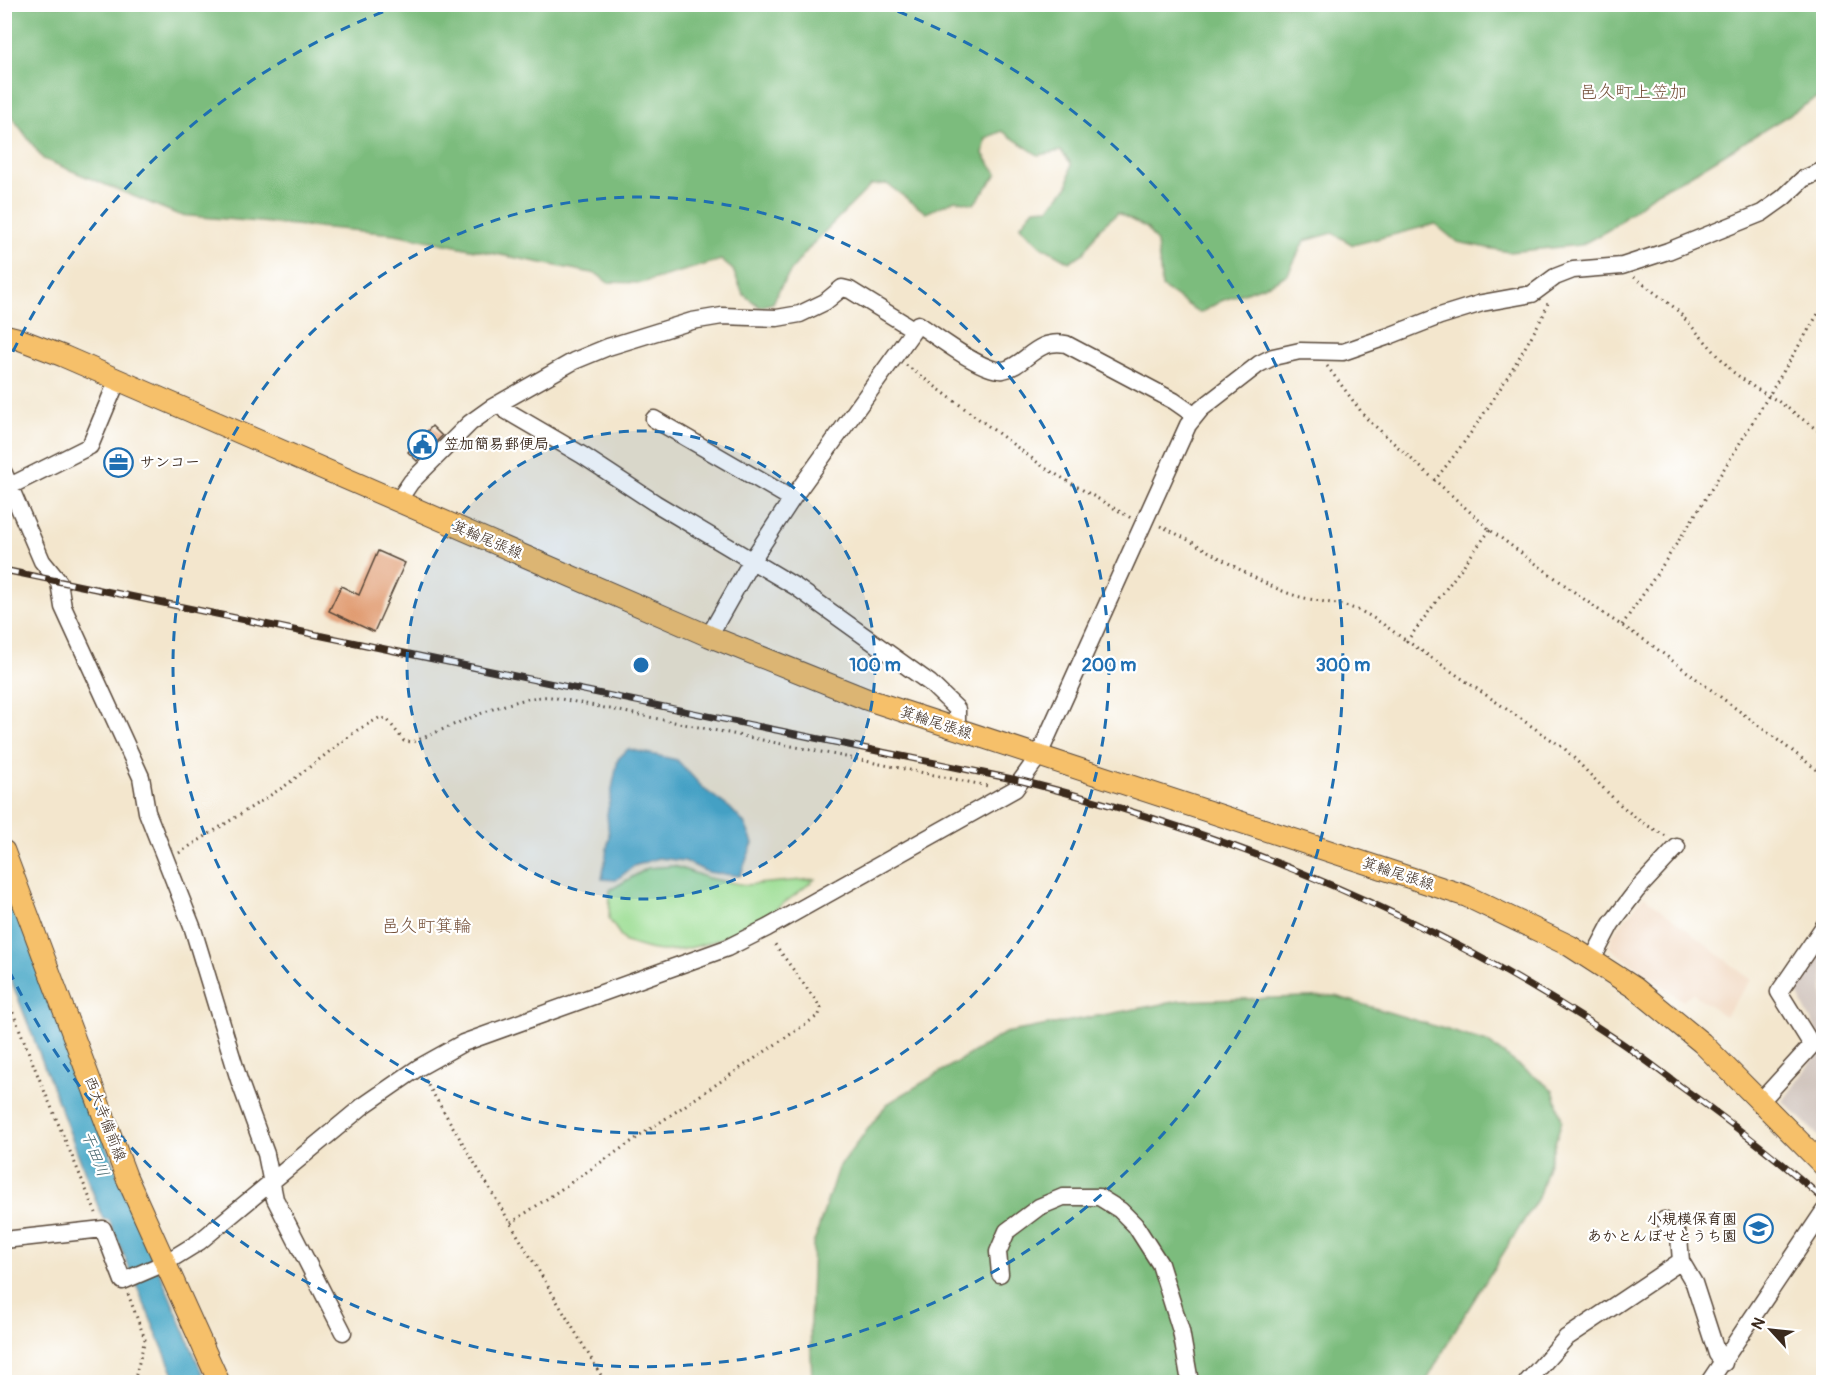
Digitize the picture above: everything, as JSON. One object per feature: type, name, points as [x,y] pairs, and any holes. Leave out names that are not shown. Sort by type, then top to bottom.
[{"type":"main road","name":"箕輪尾張線","points":[[4,335],[118,379],[709,636],[866,699],[1466,896],[1570,946],[1635,988],[1702,1043],[1824,1166]]},
{"type":"main road","name":"西大寺備前線","points":[[4,851],[126,1176],[162,1264],[219,1383]]},
{"type":"street","points":[[4,1240],[103,1229],[126,1280],[162,1264],[199,1242],[363,1106],[418,1068],[463,1043],[728,948],[1005,795],[1015,789],[1038,757],[1194,415],[1259,364],[1272,357],[1300,351],[1343,352],[1482,303],[1532,294],[1556,277],[1573,270],[1622,266],[1679,247],[1762,213],[1783,198],[1803,179],[1822,173]]},
{"type":"street","points":[[398,501],[411,482],[470,423],[498,404],[574,361],[608,347],[692,321],[722,316],[777,318],[800,314],[825,302],[842,288],[850,290],[913,329]]},
{"type":"street","points":[[709,636],[752,560],[792,499],[918,324],[964,355],[989,368],[1004,370],[1044,346],[1056,342],[1066,344],[1174,401],[1194,415]]},
{"type":"street","points":[[118,379],[90,446],[7,480],[42,561],[59,582],[63,607],[141,777],[147,812],[194,929],[240,1080],[266,1154],[275,1199],[343,1332]]},
{"type":"street","points":[[498,404],[796,587],[930,683],[957,709],[957,722],[953,728]]},
{"type":"street","points":[[654,419],[792,499]]},
{"type":"street","points":[[1592,960],[1611,924],[1637,891],[1677,848]]},
{"type":"street","points":[[1761,1102],[1812,1045],[1779,992],[1824,926]]},
{"type":"street","points":[[1000,1274],[998,1252],[1007,1231],[1039,1207],[1063,1197],[1099,1197],[1120,1210],[1135,1225],[1160,1264],[1181,1331],[1190,1383]]},
{"type":"street","points":[[1709,1383],[1824,1211]]},
{"type":"street","points":[[1664,1220],[1679,1237],[1681,1261],[1694,1283],[1717,1354],[1724,1363]]},
{"type":"street","points":[[1527,1383],[1566,1338],[1681,1261]]},
{"type":"path","points":[[1622,266],[1675,308],[1733,372],[1803,418],[1824,435]]},
{"type":"path","points":[[1434,481],[1460,450],[1498,394],[1544,314],[1548,302],[1542,288]]},
{"type":"path","points":[[1622,626],[1651,584],[1824,304]]},
{"type":"path","points":[[1323,353],[1328,368],[1366,418],[1490,530],[1649,643],[1824,775]]},
{"type":"path","points":[[895,357],[1046,468],[1138,521],[1145,520],[1191,540],[1255,578],[1287,593],[1326,604],[1352,608],[1369,616],[1565,749],[1616,801],[1641,822],[1676,842],[1677,848]]},
{"type":"path","points":[[1407,641],[1490,530]]},
{"type":"path","points":[[168,860],[285,786],[356,730],[379,718],[387,719],[404,741],[413,742],[511,703],[538,696],[686,723],[884,764],[982,785],[999,790],[1005,795]]},
{"type":"path","points":[[511,1223],[819,1015],[821,1008],[776,947],[767,928]]},
{"type":"path","points":[[4,990],[103,1229]]},
{"type":"path","points":[[418,1068],[605,1383]]},
{"type":"path","points":[[126,1280],[145,1339],[134,1383]]},
{"type":"shaded area","points":[[1644,896],[1751,980],[1725,1016],[1692,993],[1683,1001],[1609,947],[1613,934]]},
{"type":"shaded area","points":[[1823,945],[1823,1044],[1794,987]]},
{"type":"shaded area","points":[[1823,1045],[1823,1141],[1783,1101]]},
{"type":"green space","points":[[4,5],[1823,5],[1823,94],[1687,177],[1657,192],[1610,229],[1581,245],[1509,252],[1457,242],[1435,224],[1353,245],[1333,233],[1304,241],[1288,274],[1272,283],[1221,301],[1200,313],[1162,287],[1157,243],[1147,228],[1118,213],[1100,228],[1084,253],[1069,262],[1041,246],[1020,226],[1034,209],[1049,208],[1068,186],[1071,163],[1061,151],[1038,155],[1002,131],[986,138],[983,154],[997,174],[974,204],[955,200],[926,213],[887,184],[871,185],[803,255],[781,286],[773,303],[760,307],[743,294],[733,270],[721,260],[641,283],[607,282],[597,274],[395,234],[179,215],[43,159],[5,107]]},
{"type":"green space","points":[[674,866],[708,878],[745,885],[815,879],[782,905],[746,927],[707,943],[661,951],[625,942],[609,919],[610,890],[648,868]]},
{"type":"green space","points":[[1335,996],[1487,1042],[1553,1090],[1562,1120],[1538,1198],[1455,1330],[1426,1382],[812,1382],[810,1324],[813,1245],[838,1168],[887,1104],[1005,1033],[1179,1001]]},
{"type":"water","points":[[628,749],[677,760],[704,789],[730,808],[745,824],[753,843],[740,876],[707,872],[685,861],[658,858],[634,866],[616,880],[602,879],[609,837],[607,814],[618,759]]},
{"type":"water","name":"干田川","points":[[4,874],[118,1174],[206,1382],[177,1382],[109,1220],[103,1219],[5,964]]},
{"type":"building","points":[[432,426],[442,436],[417,461],[408,452]]},
{"type":"building","points":[[378,551],[405,563],[374,632],[329,611],[341,586],[359,595]]},
{"type":"railway","points":[[4,570],[1022,781],[1100,802],[1178,827],[1255,854],[1405,919],[1548,996],[1648,1062],[1754,1141],[1824,1200]]},
{"type":"place","name":"笠加簡易郵便局","points":[[423,444]]},
{"type":"place","name":"サンコー","points":[[119,462]]},
{"type":"place","name":"小規模保育園 あかとんぼせとうち園","points":[[1758,1228]]},
{"type":"district","name":"邑久町上笠加","points":[[1633,92]]},
{"type":"district","name":"邑久町箕輪","points":[[426,926]]}]
